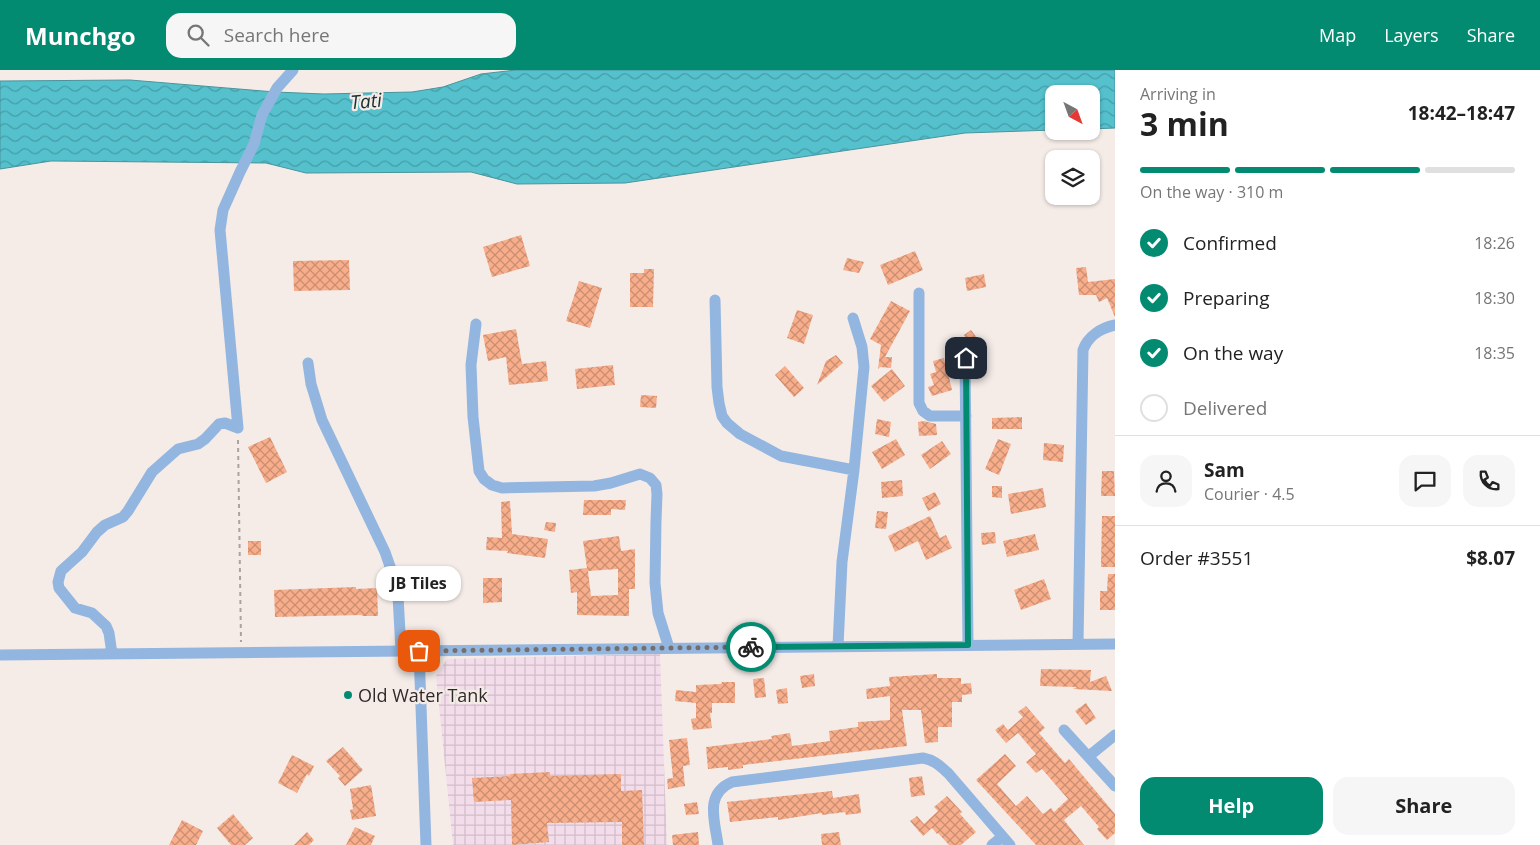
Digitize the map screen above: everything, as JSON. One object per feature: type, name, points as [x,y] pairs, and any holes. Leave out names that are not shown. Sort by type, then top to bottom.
[{"type":"street","points":[[112,654],[106,626],[92,614],[75,608],[59,588],[58,582],[61,570],[82,552],[96,532],[128,512],[152,472],[174,452],[183,447],[198,444],[219,424],[225,423],[238,428],[220,230],[221,218],[254,144],[262,115],[277,88],[293,70]]},
{"type":"street","points":[[920,293],[918,403],[923,411],[930,416],[966,416]]},
{"type":"street","points":[[715,300],[717,387],[721,410],[726,424],[740,434],[781,456],[854,470]]},
{"type":"street","points":[[838,646],[842,562],[854,470],[864,367],[862,347],[853,318]]},
{"type":"street","points":[[476,324],[471,373],[473,417],[479,471],[484,479],[492,485],[502,488],[594,486],[611,484],[640,474],[650,478],[656,485],[658,494],[655,583],[658,613],[669,648]]},
{"type":"street","points":[[1078,644],[1083,350],[1085,344],[1097,332],[1115,325]]},
{"type":"street","points":[[966,358],[968,645]]},
{"type":"street","points":[[308,363],[313,392],[322,420],[385,552],[394,578],[398,596],[401,651]]},
{"type":"street","points":[[0,655],[1115,644]]},
{"type":"street","points":[[419,651],[426,845]]},
{"type":"street","points":[[1064,730],[1115,786]]},
{"type":"street","points":[[1089,756],[1115,734]]},
{"type":"street","points":[[718,845],[713,808],[714,798],[718,791],[732,782],[923,758],[930,759],[948,773],[1006,841],[992,845]]},
{"type":"path","points":[[238,428],[241,652]]},
{"type":"shaded area","points":[[660,654],[667,845],[453,845],[436,676],[447,659]]},
{"type":"water","name":"Tati","points":[[516,70],[1115,70],[1115,128],[1100,129],[1100,85],[1045,85],[1045,130],[965,133],[625,183],[517,184],[471,172],[306,173],[266,163],[51,161],[0,169],[0,81],[130,80],[275,92],[324,94],[412,92],[443,87],[481,74]]},
{"type":"building","points":[[521,235],[530,266],[492,277],[483,247]]},
{"type":"building","points":[[915,251],[923,270],[888,285],[880,265]]},
{"type":"building","points":[[847,258],[864,262],[859,273],[843,270]]},
{"type":"building","points":[[349,260],[350,290],[294,291],[293,261]]},
{"type":"building","points":[[1086,267],[1088,282],[1115,279],[1115,317],[1107,298],[1099,302],[1096,295],[1079,295],[1076,268]]},
{"type":"building","points":[[644,269],[654,269],[653,307],[630,307],[630,273],[644,273]]},
{"type":"building","points":[[984,274],[986,287],[967,291],[965,278]]},
{"type":"building","points":[[579,281],[602,288],[590,328],[566,321]]},
{"type":"building","points":[[891,301],[910,311],[885,357],[892,357],[891,368],[880,367],[878,369],[881,345],[870,339]]},
{"type":"building","points":[[797,310],[813,315],[804,344],[787,338]]},
{"type":"building","points":[[516,329],[522,364],[546,361],[548,381],[509,385],[506,357],[488,361],[483,335]]},
{"type":"building","points":[[971,330],[977,338],[970,344],[964,335]]},
{"type":"building","points":[[836,355],[843,363],[817,385],[826,361]]},
{"type":"building","points":[[944,358],[946,368],[957,364],[958,373],[949,377],[952,390],[932,396],[928,387],[934,385],[930,374],[936,372],[933,361]]},
{"type":"building","points":[[613,365],[615,385],[577,389],[575,369]]},
{"type":"building","points":[[785,366],[804,388],[794,397],[775,375]]},
{"type":"building","points":[[892,369],[905,386],[884,402],[871,386]]},
{"type":"building","points":[[641,395],[657,396],[656,408],[640,407]]},
{"type":"building","points":[[1022,417],[1022,429],[992,429],[992,418]]},
{"type":"building","points":[[877,419],[891,422],[889,437],[875,434]]},
{"type":"building","points":[[924,421],[936,424],[937,435],[919,436],[918,422]]},
{"type":"building","points":[[270,437],[287,472],[266,483],[248,447]]},
{"type":"building","points":[[896,439],[905,455],[882,469],[872,452]]},
{"type":"building","points":[[998,439],[1011,444],[999,475],[985,469]]},
{"type":"building","points":[[942,441],[951,454],[930,469],[921,455]]},
{"type":"building","points":[[1044,443],[1064,445],[1063,462],[1043,460]]},
{"type":"building","points":[[1102,471],[1114,471],[1115,496],[1101,496]]},
{"type":"building","points":[[902,480],[903,496],[882,498],[881,482]]},
{"type":"building","points":[[992,486],[1002,486],[1002,498],[992,497]]},
{"type":"building","points":[[1043,488],[1046,507],[1011,514],[1008,494]]},
{"type":"building","points":[[935,492],[941,504],[928,511],[922,498]]},
{"type":"building","points":[[584,500],[626,500],[625,510],[611,509],[611,515],[583,515]]},
{"type":"building","points":[[510,501],[512,534],[548,539],[545,558],[507,553],[508,551],[486,550],[487,537],[502,538],[501,502]]},
{"type":"building","points":[[877,511],[888,512],[886,529],[875,528]]},
{"type":"building","points":[[930,516],[940,538],[946,535],[952,548],[926,560],[918,541],[895,552],[888,536]]},
{"type":"building","points":[[1102,516],[1115,516],[1115,567],[1101,567]]},
{"type":"building","points":[[546,522],[556,523],[555,532],[544,530]]},
{"type":"building","points":[[995,532],[996,543],[982,545],[981,533]]},
{"type":"building","points":[[1035,534],[1039,550],[1007,557],[1003,541]]},
{"type":"building","points":[[619,536],[621,551],[635,549],[635,589],[629,589],[629,616],[577,615],[577,592],[571,593],[569,570],[587,568],[583,541]],"holes":[[[618,569],[618,595],[591,596],[588,571]]]},
{"type":"building","points":[[248,541],[261,541],[261,555],[248,555]]},
{"type":"building","points":[[1108,574],[1115,574],[1115,610],[1100,610],[1100,591],[1107,591]]},
{"type":"building","points":[[483,578],[502,578],[502,602],[483,603]]},
{"type":"building","points":[[1044,579],[1051,599],[1021,610],[1014,590]]},
{"type":"building","points":[[356,587],[356,589],[377,588],[378,616],[275,617],[274,590]]},
{"type":"building","points":[[1041,669],[1091,670],[1090,682],[1106,676],[1112,691],[1073,689],[1077,687],[1040,686]]},
{"type":"building","points":[[814,674],[815,686],[802,688],[800,676]]},
{"type":"building","points":[[937,674],[937,678],[961,678],[961,684],[971,683],[972,694],[962,695],[962,702],[952,702],[952,727],[938,727],[938,742],[925,743],[921,710],[902,710],[907,746],[743,765],[743,768],[728,770],[728,767],[708,769],[706,747],[772,739],[771,736],[790,733],[792,746],[830,741],[829,731],[858,727],[858,722],[890,720],[890,696],[867,699],[866,689],[890,686],[889,677]]},
{"type":"building","points":[[764,678],[766,697],[755,698],[753,679]]},
{"type":"building","points":[[722,682],[735,682],[735,703],[712,703],[712,713],[710,713],[712,728],[693,730],[691,719],[696,718],[696,703],[675,701],[676,690],[696,692],[696,685],[721,684]]},
{"type":"building","points":[[787,688],[788,703],[778,704],[776,690]]},
{"type":"building","points":[[1086,703],[1096,718],[1086,725],[1075,711]]},
{"type":"building","points":[[1026,706],[1045,728],[1039,733],[1065,763],[1069,759],[1115,814],[1115,833],[1107,840],[1097,829],[1099,827],[1081,806],[1064,820],[1084,845],[1036,845],[976,780],[1005,754],[1016,766],[997,784],[1016,806],[1027,796],[1043,814],[1051,808],[1054,812],[1068,799],[1042,769],[1036,773],[1026,762],[1036,754],[1018,733],[1006,743],[995,730],[1003,724],[1008,730],[1023,717],[1018,712]]},
{"type":"building","points":[[687,738],[690,765],[683,766],[685,786],[668,789],[667,779],[673,778],[669,740]]},
{"type":"building","points":[[343,747],[363,770],[345,786],[338,778],[340,776],[326,761]]},
{"type":"building","points":[[292,755],[314,766],[309,776],[307,774],[297,793],[278,783]]},
{"type":"building","points":[[550,772],[550,776],[621,774],[621,791],[642,790],[644,845],[622,845],[622,822],[547,823],[549,842],[512,845],[511,800],[474,802],[472,778]]},
{"type":"building","points":[[922,776],[925,795],[911,797],[909,778]]},
{"type":"building","points":[[371,785],[376,816],[352,820],[350,810],[353,809],[350,789]]},
{"type":"building","points":[[832,791],[833,798],[859,794],[861,813],[846,815],[845,812],[822,815],[822,813],[778,820],[778,817],[730,822],[727,802]]},
{"type":"building","points":[[947,796],[962,812],[960,814],[976,832],[961,845],[949,845],[932,828],[923,836],[910,821],[917,816],[924,824],[938,811],[934,807]]},
{"type":"building","points":[[697,802],[699,814],[686,815],[684,804]]},
{"type":"building","points":[[233,814],[253,838],[245,845],[231,845],[217,828]]},
{"type":"building","points":[[182,820],[203,831],[196,845],[169,845]]},
{"type":"building","points":[[355,827],[375,836],[371,845],[346,845]]},
{"type":"building","points":[[307,832],[314,840],[309,845],[294,845]]},
{"type":"building","points":[[698,832],[699,845],[673,845],[672,835]]},
{"type":"building","points":[[839,832],[841,845],[822,845],[821,834]]},
{"type":"way so far","points":[[419,651],[751,647]]},
{"type":"place","name":"JB Tiles","points":[[419,651]]},
{"type":"place","name":"Old Water Tank","points":[[348,695]]},
{"type":"route","points":[[751,647],[968,645],[966,358]]}]
